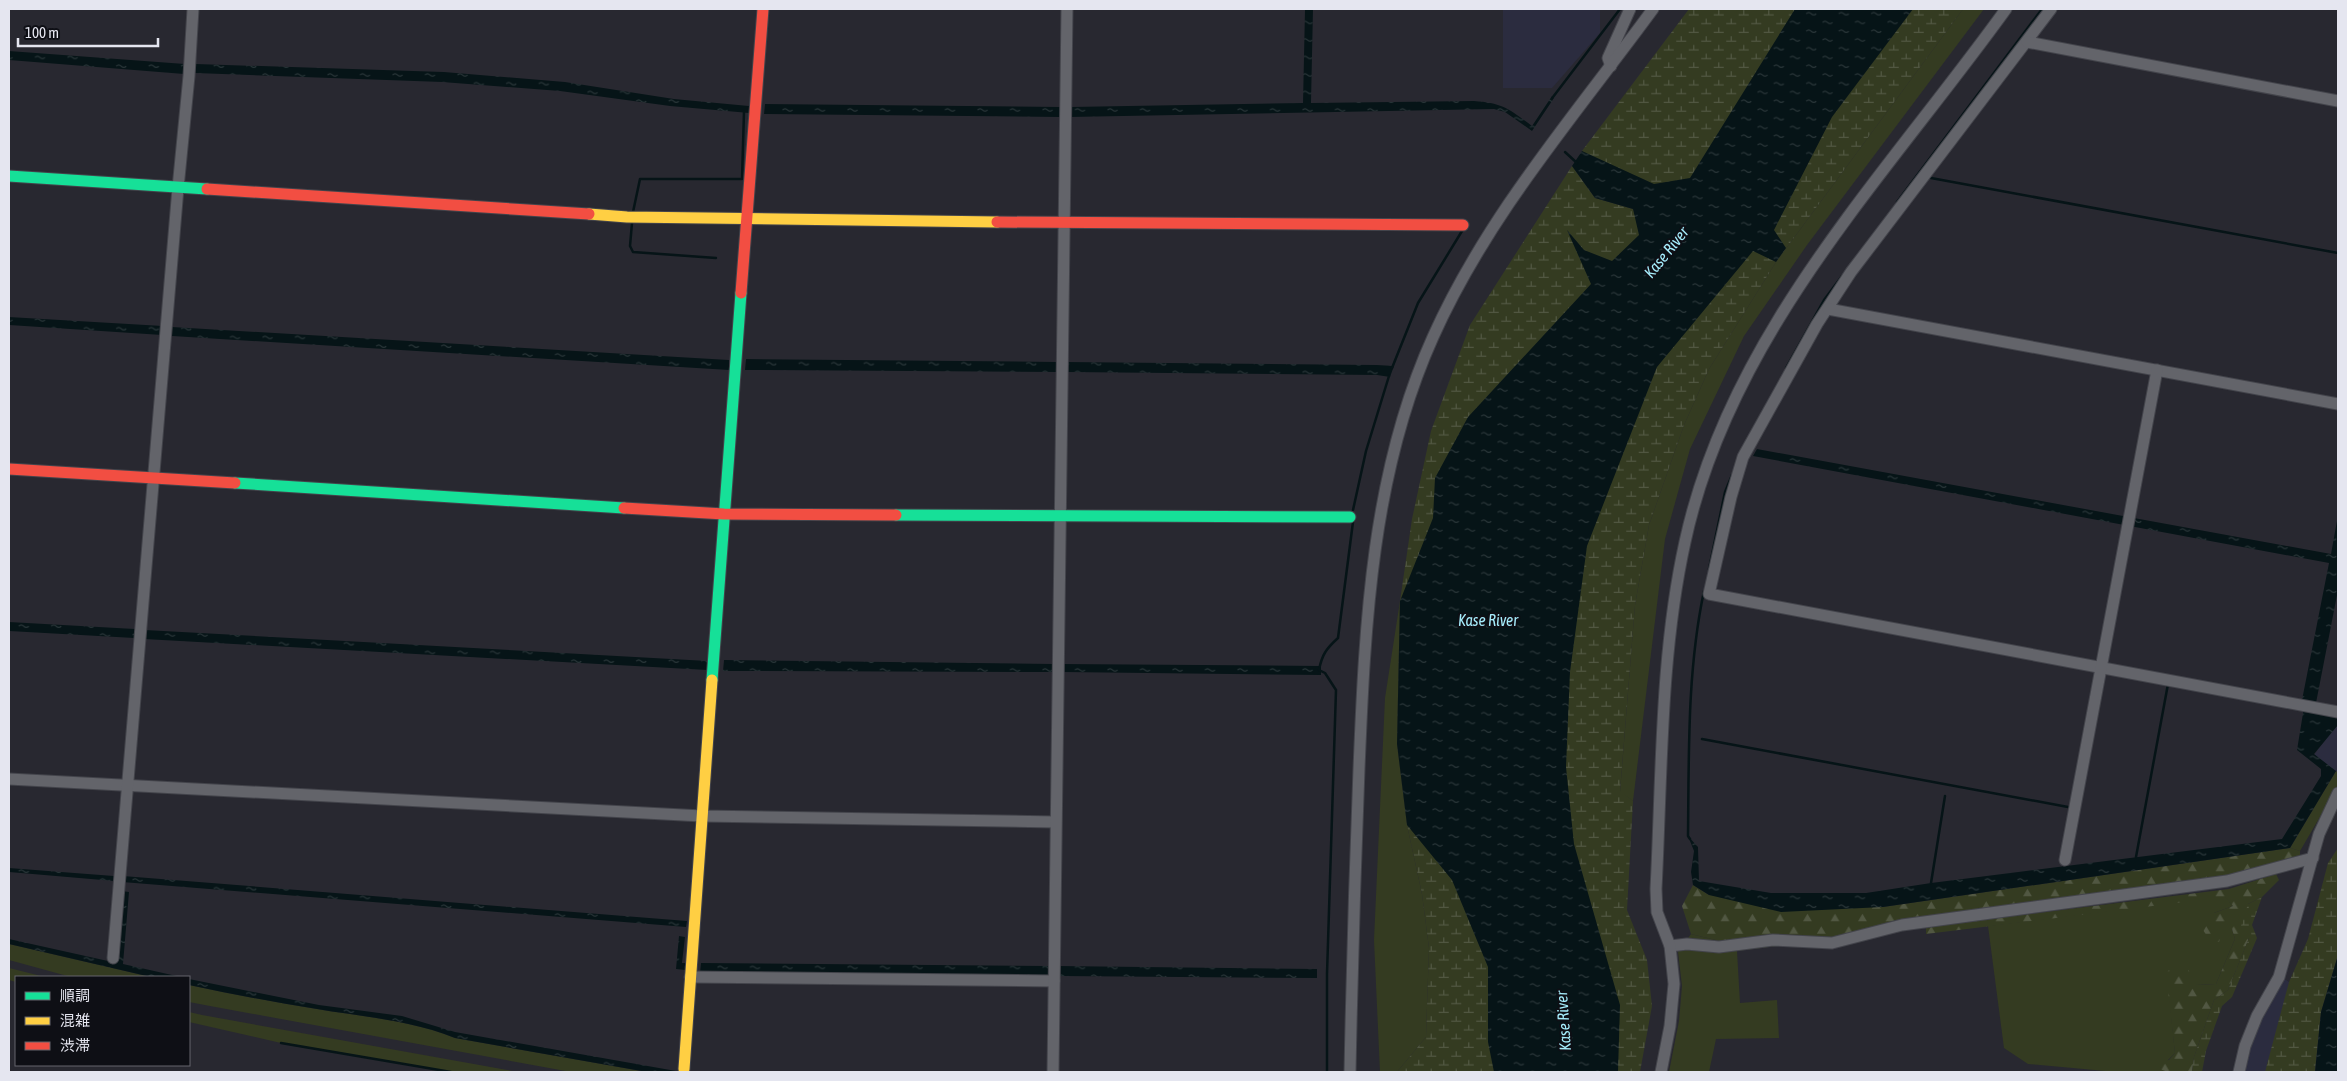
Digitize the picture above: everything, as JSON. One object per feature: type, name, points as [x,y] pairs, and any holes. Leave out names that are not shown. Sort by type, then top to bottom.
[{"type":"street","points":[[113,958],[178,188],[190,76],[193,9]]},
{"type":"street","points":[[684,1071],[763,9]]},
{"type":"street","points":[[1053,1072],[1067,9]]},
{"type":"street","points":[[1611,66],[1608,58],[1630,9]]},
{"type":"street","points":[[1350,1072],[1352,935],[1366,648],[1381,511],[1398,434],[1433,338],[1466,272],[1537,164],[1653,9]]},
{"type":"street","points":[[1662,1072],[1670,1026],[1674,984],[1670,946],[1658,912],[1656,889],[1668,661],[1685,541],[1715,443],[1741,385],[1796,292],[1825,248],[2006,9]]},
{"type":"street","points":[[2051,9],[1851,272],[1817,324],[1743,457],[1731,497],[1709,594],[2338,712]]},
{"type":"street","points":[[2027,42],[2338,102]]},
{"type":"street","points":[[9,176],[595,215],[1064,223],[1463,225]]},
{"type":"street","points":[[1828,309],[2338,404]]},
{"type":"street","points":[[2065,860],[2157,370]]},
{"type":"street","points":[[9,469],[724,514],[1350,517]]},
{"type":"street","points":[[9,779],[702,816],[1055,822]]},
{"type":"street","points":[[2239,1072],[2245,1046],[2257,1016],[2279,977],[2319,834],[2338,793]]},
{"type":"street","points":[[1670,946],[1687,944],[1719,947],[1773,940],[1832,943],[1902,926],[2227,881],[2313,858]]},
{"type":"street","points":[[690,977],[1054,981]]},
{"type":"shaded area","points":[[1503,9],[1600,9],[1600,33],[1552,88],[1503,88]]},
{"type":"shaded area","points":[[2338,725],[2338,773],[2314,755]]},
{"type":"shaded area","points":[[2283,978],[2289,982],[2338,1072],[2243,1072],[2249,1047],[2261,1017]]},
{"type":"green space","points":[[1689,9],[1809,9],[1689,194],[1659,193],[1597,165],[1582,151]]},
{"type":"green space","points":[[1896,9],[1963,9],[1776,262],[1709,369],[1684,425],[1649,525],[1635,605],[1620,791],[1633,801],[1627,910],[1647,960],[1652,1006],[1640,1072],[1607,1072],[1516,519],[1759,223]]},
{"type":"green space","points":[[1963,9],[1984,9],[1807,245],[1744,336],[1690,449],[1665,539],[1633,801],[1620,792],[1635,605],[1649,525],[1684,425],[1709,369],[1776,262]]},
{"type":"green space","name":"Kase River","points":[[1572,166],[1595,198],[1633,209],[1653,234],[1603,286],[1533,1072],[1397,1072],[1426,1037],[1429,948],[1422,894],[1407,825],[1397,744],[1400,601],[1412,519],[1431,431],[1470,325]]},
{"type":"green space","points":[[1400,601],[1397,744],[1407,825],[1422,894],[1429,948],[1426,1037],[1397,1072],[1380,1072],[1374,940],[1385,698]]},
{"type":"green space","points":[[2336,771],[2338,773],[2338,786],[2300,851],[2290,848]]},
{"type":"green space","points":[[2290,848],[2300,851],[2300,859],[2224,878],[1897,920],[1831,938],[1768,936],[1720,941],[1691,934],[1682,906],[1693,885],[1709,895],[1883,907]]},
{"type":"green space","points":[[2338,848],[2338,955],[2321,1012],[2315,1072],[2265,1072],[2289,982],[2308,939],[2328,863]]},
{"type":"green space","points":[[2276,874],[2279,880],[2262,897],[2248,904],[2249,938],[2228,990],[2214,1000],[2194,1057],[2192,1072],[2168,1072],[2160,1069],[2162,1061],[2169,1060],[2175,1053],[2166,974],[2174,963],[2185,964],[2197,985],[2216,984],[2235,939],[2232,929],[2223,929],[2219,942],[2211,942],[2203,930],[2214,913],[2233,906],[2225,897],[1926,934],[1926,927],[2229,889]]},
{"type":"green space","points":[[2225,896],[2233,906],[2214,913],[2223,929],[2232,929],[2235,939],[2216,984],[2197,985],[2167,974],[2175,1053],[2160,1068],[2168,1072],[2116,1072],[2028,1064],[2004,1048],[1988,926]]},
{"type":"green space","points":[[2262,897],[2252,925],[2257,938],[2232,997],[2222,1006],[2206,1051],[2202,1072],[2192,1072],[2194,1057],[2214,1000],[2228,990],[2249,938],[2241,926],[2248,904]]},
{"type":"green space","points":[[1691,934],[1720,941],[1768,936],[1777,946],[1737,951],[1740,1003],[1777,1000],[1779,1038],[1716,1039],[1709,1072],[1669,1072],[1679,1021],[1682,986],[1678,952]]},
{"type":"green space","points":[[9,944],[147,976],[67,976],[9,960]]},
{"type":"green space","points":[[9,968],[41,976],[15,976],[15,982],[9,980]]},
{"type":"green space","points":[[190,985],[285,1004],[387,1020],[421,1027],[455,1038],[647,1072],[571,1072],[190,1002]]},
{"type":"green space","points":[[190,1012],[518,1072],[451,1072],[281,1043],[190,1022]]},
{"type":"water","points":[[1305,9],[1313,9],[1311,103],[1484,102],[1505,108],[1532,126],[1552,96],[1554,98],[1532,131],[1505,112],[1494,109],[1070,117],[1070,107],[1303,103]]},
{"type":"water","name":"Kase River","points":[[1795,9],[1913,9],[1832,117],[1774,230],[1786,248],[1776,262],[1753,251],[1657,367],[1587,546],[1570,672],[1566,767],[1574,844],[1620,1005],[1618,1072],[1494,1072],[1488,1042],[1488,967],[1452,880],[1407,825],[1397,744],[1400,601],[1433,518],[1435,478],[1468,417],[1591,284],[1567,230],[1584,250],[1612,261],[1639,235],[1633,209],[1595,198],[1572,166],[1582,151],[1654,184],[1690,178]]},
{"type":"water","points":[[9,51],[185,64],[184,74],[9,60]]},
{"type":"water","points":[[196,64],[444,72],[565,82],[674,99],[749,106],[749,113],[670,106],[560,91],[442,82],[195,73]]},
{"type":"water","points":[[765,104],[1061,107],[1060,117],[764,114]]},
{"type":"water","points":[[9,317],[163,326],[162,335],[9,325]]},
{"type":"water","points":[[172,327],[729,360],[729,370],[172,336]]},
{"type":"water","points":[[746,359],[1057,362],[1057,372],[745,370]]},
{"type":"water","points":[[1066,362],[1394,366],[1390,377],[1377,375],[1066,372]]},
{"type":"water","points":[[1757,449],[2331,554],[2338,515],[2338,590],[2316,703],[2338,717],[2338,725],[2314,754],[2336,771],[2290,848],[1883,907],[1781,912],[1709,895],[1693,885],[1691,872],[1694,851],[1688,836],[1698,847],[1699,881],[1771,893],[1866,893],[1931,883],[2282,839],[2321,776],[2321,769],[2297,750],[2305,701],[2302,700],[2329,563],[1753,456]]},
{"type":"water","points":[[9,622],[135,629],[134,638],[9,631]]},
{"type":"water","points":[[145,630],[708,661],[707,670],[144,639]]},
{"type":"water","points":[[724,660],[1054,664],[1054,672],[723,671]]},
{"type":"water","points":[[1062,664],[1321,666],[1321,675],[1062,672]]},
{"type":"water","points":[[9,868],[114,876],[114,881],[9,872]]},
{"type":"water","points":[[123,876],[687,921],[686,927],[122,882]]},
{"type":"water","points":[[122,891],[129,892],[123,964],[177,976],[147,976],[9,944],[9,939],[117,963]]},
{"type":"water","points":[[679,936],[685,937],[682,963],[686,963],[685,970],[676,969]]},
{"type":"water","points":[[2338,955],[2338,1072],[2315,1072],[2321,1012]]},
{"type":"water","points":[[701,963],[1048,966],[1048,976],[700,973]]},
{"type":"water","points":[[1058,966],[1317,969],[1317,978],[1058,976]]},
{"type":"water","points":[[190,979],[319,1005],[402,1016],[455,1032],[676,1071],[647,1072],[455,1038],[404,1023],[190,985]]},
{"type":"waterway","points":[[1553,97],[1620,9]]},
{"type":"waterway","points":[[1897,202],[2042,9]]},
{"type":"waterway","points":[[633,212],[640,179],[742,179],[744,112]]},
{"type":"waterway","points":[[1565,152],[1577,163]]},
{"type":"waterway","points":[[1931,178],[2338,253]]},
{"type":"waterway","points":[[632,223],[630,246],[633,252],[716,258]]},
{"type":"waterway","points":[[1392,368],[1418,303],[1462,231]]},
{"type":"waterway","points":[[1786,368],[1824,300],[1842,276]]},
{"type":"waterway","points":[[1353,510],[1366,451],[1389,376]]},
{"type":"waterway","points":[[1709,569],[1725,492],[1732,475]]},
{"type":"waterway","points":[[1327,1072],[1327,974],[1336,690],[1325,673],[1319,670],[1325,652],[1338,638],[1353,522]]},
{"type":"waterway","points":[[1690,839],[1688,836],[1690,713],[1694,652],[1704,591]]},
{"type":"waterway","points":[[2136,857],[2168,684]]},
{"type":"waterway","points":[[1702,739],[2068,807]]},
{"type":"waterway","points":[[1931,883],[1945,796]]},
{"type":"waterway","points":[[281,1043],[451,1072]]},
{"type":"traffic: fast","points":[[9,176],[207,189]]},
{"type":"traffic: fast","points":[[712,680],[741,293]]},
{"type":"traffic: fast","points":[[235,483],[624,508]]},
{"type":"traffic: fast","points":[[896,515],[1350,517]]},
{"type":"traffic: slow","points":[[589,214],[627,217],[997,222]]},
{"type":"traffic: slow","points":[[684,1069],[712,680]]},
{"type":"traffic: jam","points":[[741,293],[763,9]]},
{"type":"traffic: jam","points":[[207,189],[589,214]]},
{"type":"traffic: jam","points":[[997,222],[1463,225]]},
{"type":"traffic: jam","points":[[9,469],[235,483]]},
{"type":"traffic: jam","points":[[624,508],[724,514],[896,515]]}]
